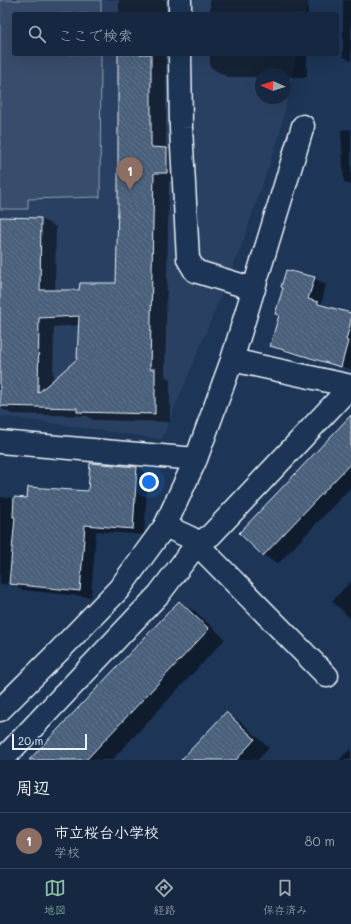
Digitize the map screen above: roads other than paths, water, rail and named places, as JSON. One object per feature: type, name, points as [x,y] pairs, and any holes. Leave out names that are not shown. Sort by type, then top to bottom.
[{"type":"street","points":[[180,0],[180,12]]},
{"type":"street","points":[[180,56],[181,128],[188,259],[195,271],[254,289]]},
{"type":"street","points":[[2,703],[60,650],[119,589],[166,526],[196,458],[232,360],[303,126]]},
{"type":"street","points":[[232,360],[351,386]]},
{"type":"street","points":[[2,760],[159,594],[197,544],[211,535],[351,386]]},
{"type":"street","points":[[0,442],[196,458]]},
{"type":"street","points":[[166,526],[191,538],[327,676]]},
{"type":"place","name":"市立桜台小学校","points":[[130,190]]}]
